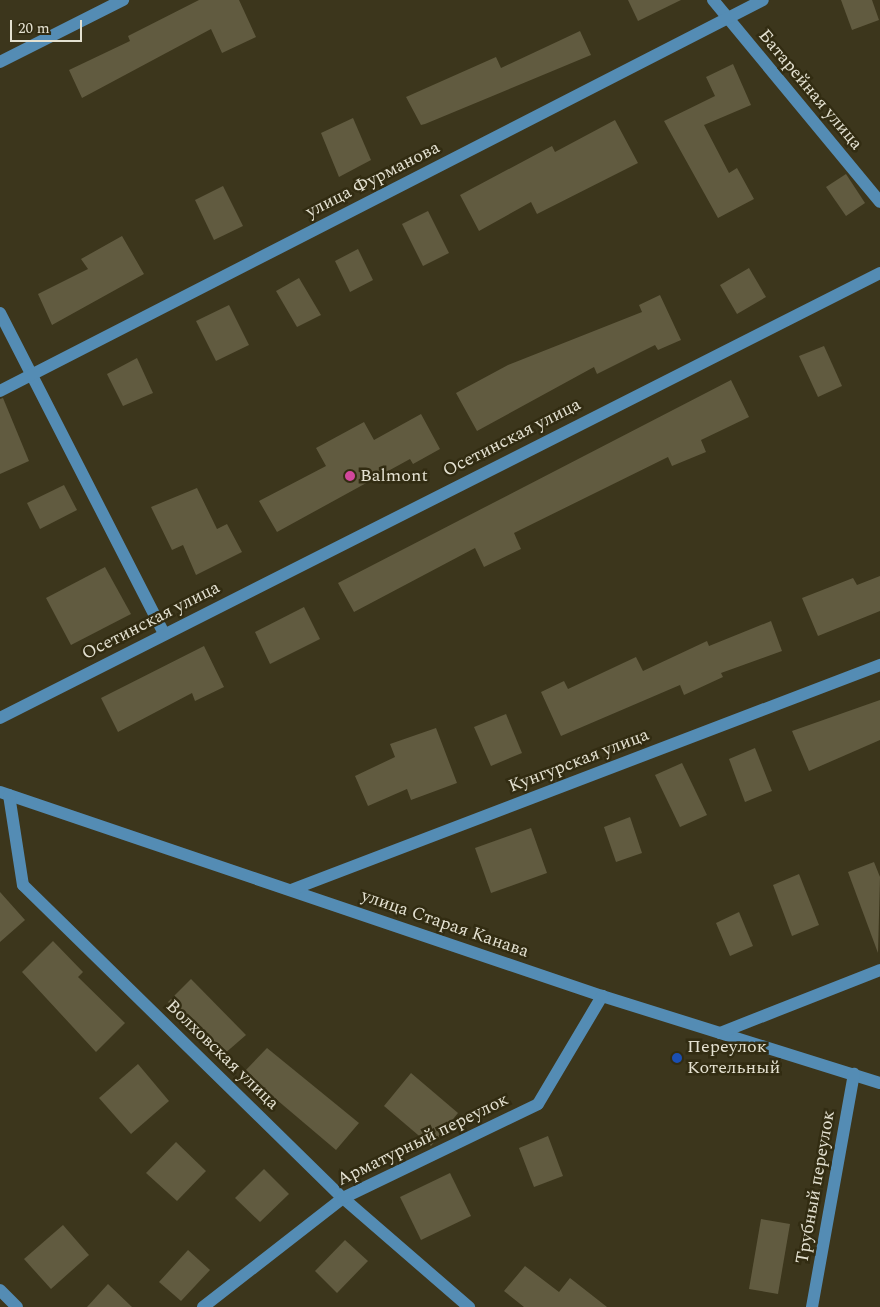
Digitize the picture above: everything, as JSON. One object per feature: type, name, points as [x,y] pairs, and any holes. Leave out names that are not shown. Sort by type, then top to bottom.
[{"type":"street","points":[[0,62],[123,0]]},
{"type":"street","name":"Батарейная улица","points":[[713,0],[880,202]]},
{"type":"street","name":"улица Фурманова","points":[[0,391],[763,0]]},
{"type":"street","name":"Осетинская улица","points":[[0,718],[880,273]]},
{"type":"street","points":[[0,313],[29,376],[164,634]]},
{"type":"street","name":"Кунгурская улица","points":[[291,890],[880,665]]},
{"type":"street","name":"улица Старая Канава","points":[[4,794],[602,996],[880,1083]]},
{"type":"street","name":"Волховская улица","points":[[4,794],[23,885],[343,1198],[468,1307]]},
{"type":"street","points":[[720,1033],[880,970]]},
{"type":"street","name":"Арматурный переулок","points":[[203,1307],[343,1198],[538,1104],[602,996]]},
{"type":"street","name":"Трубный переулок","points":[[812,1307],[854,1074]]},
{"type":"street","points":[[0,1290],[17,1307]]},
{"type":"building","points":[[199,0],[239,0],[256,37],[222,53],[211,29],[82,98],[69,70],[130,41],[128,36]]},
{"type":"building","points":[[628,0],[681,0],[638,21]]},
{"type":"building","points":[[841,0],[872,0],[879,20],[852,30]]},
{"type":"building","points":[[580,31],[591,55],[425,124],[421,125],[406,97],[496,57],[501,68]]},
{"type":"building","points":[[733,64],[751,105],[704,125],[729,173],[737,168],[754,199],[718,218],[664,121],[715,96],[706,77]]},
{"type":"building","points":[[353,118],[371,160],[339,177],[321,133]]},
{"type":"building","points":[[615,120],[638,163],[537,214],[531,202],[479,231],[460,195],[552,146],[555,152]]},
{"type":"building","points":[[846,174],[865,203],[846,216],[826,187]]},
{"type":"building","points":[[223,186],[243,226],[214,240],[195,200]]},
{"type":"building","points":[[428,211],[449,253],[423,266],[402,224]]},
{"type":"building","points":[[122,236],[144,274],[52,325],[38,294],[88,269],[81,259]]},
{"type":"building","points":[[358,249],[373,280],[350,292],[335,261]]},
{"type":"building","points":[[749,268],[766,297],[737,314],[720,285]]},
{"type":"building","points":[[299,278],[321,315],[297,327],[276,291]]},
{"type":"building","points":[[660,295],[681,340],[658,350],[655,345],[597,374],[594,367],[477,431],[456,393],[508,365],[642,312],[639,305]]},
{"type":"building","points":[[229,305],[249,345],[216,361],[196,321]]},
{"type":"building","points":[[824,346],[842,386],[818,397],[799,356]]},
{"type":"building","points":[[137,358],[153,393],[123,406],[107,374]]},
{"type":"building","points":[[731,380],[749,417],[701,440],[706,452],[672,466],[668,457],[514,533],[521,549],[484,567],[475,548],[354,612],[338,583]]},
{"type":"building","points":[[3,398],[29,461],[0,474],[0,399]]},
{"type":"building","points":[[421,414],[440,449],[413,464],[410,459],[277,532],[259,501],[326,466],[316,448],[364,422],[374,440]]},
{"type":"building","points":[[64,485],[77,510],[40,529],[27,503]]},
{"type":"building","points":[[197,488],[217,529],[227,524],[242,552],[196,575],[183,545],[172,550],[151,507]]},
{"type":"building","points":[[105,567],[131,614],[71,645],[46,598]]},
{"type":"building","points":[[880,576],[880,611],[818,636],[802,598],[853,578],[857,585]]},
{"type":"building","points":[[304,607],[320,639],[270,664],[255,632]]},
{"type":"building","points":[[771,621],[782,651],[721,673],[723,677],[684,695],[680,685],[561,736],[541,692],[564,681],[568,689],[636,657],[643,671],[707,641],[709,646]]},
{"type":"building","points":[[204,646],[224,687],[195,701],[192,693],[118,732],[101,698]]},
{"type":"building","points":[[880,700],[880,740],[809,771],[792,731]]},
{"type":"building","points":[[506,714],[522,753],[491,766],[474,727]]},
{"type":"building","points":[[436,728],[457,783],[411,800],[407,789],[368,806],[355,776],[395,757],[390,744]]},
{"type":"building","points":[[755,748],[772,791],[745,802],[729,759]]},
{"type":"building","points":[[682,763],[707,815],[680,827],[655,775]]},
{"type":"building","points":[[630,817],[642,853],[616,862],[604,827]]},
{"type":"building","points":[[531,828],[547,873],[491,893],[475,848]]},
{"type":"building","points":[[874,862],[880,877],[878,953],[848,872]]},
{"type":"building","points":[[799,874],[819,925],[792,936],[773,885]]},
{"type":"building","points":[[0,892],[25,920],[0,942]]},
{"type":"building","points":[[739,912],[753,946],[730,956],[716,923]]},
{"type":"building","points":[[53,941],[83,972],[78,977],[125,1023],[96,1052],[22,972]]},
{"type":"building","points":[[191,979],[246,1035],[223,1055],[168,1002]]},
{"type":"building","points":[[267,1048],[359,1123],[336,1150],[244,1072]]},
{"type":"building","points":[[138,1064],[169,1101],[131,1134],[99,1098]]},
{"type":"building","points":[[411,1073],[458,1113],[431,1146],[384,1106]]},
{"type":"building","points":[[548,1136],[563,1176],[534,1187],[519,1148]]},
{"type":"building","points":[[176,1142],[206,1171],[177,1201],[146,1173]]},
{"type":"building","points":[[264,1169],[289,1194],[260,1222],[235,1198]]},
{"type":"building","points":[[450,1173],[471,1216],[421,1240],[400,1197]]},
{"type":"building","points":[[761,1219],[790,1224],[778,1294],[749,1289]]},
{"type":"building","points":[[63,1225],[89,1255],[51,1289],[24,1259]]},
{"type":"building","points":[[345,1240],[368,1261],[337,1293],[315,1271]]},
{"type":"building","points":[[188,1250],[210,1270],[181,1301],[159,1282]]},
{"type":"building","points":[[525,1266],[559,1292],[570,1278],[607,1307],[524,1307],[504,1291]]},
{"type":"building","points":[[108,1284],[132,1307],[87,1307]]},
{"type":"place","name":"Balmont","points":[[350,476]]},
{"type":"place","name":"Переулок Котельный","points":[[677,1058]]}]
